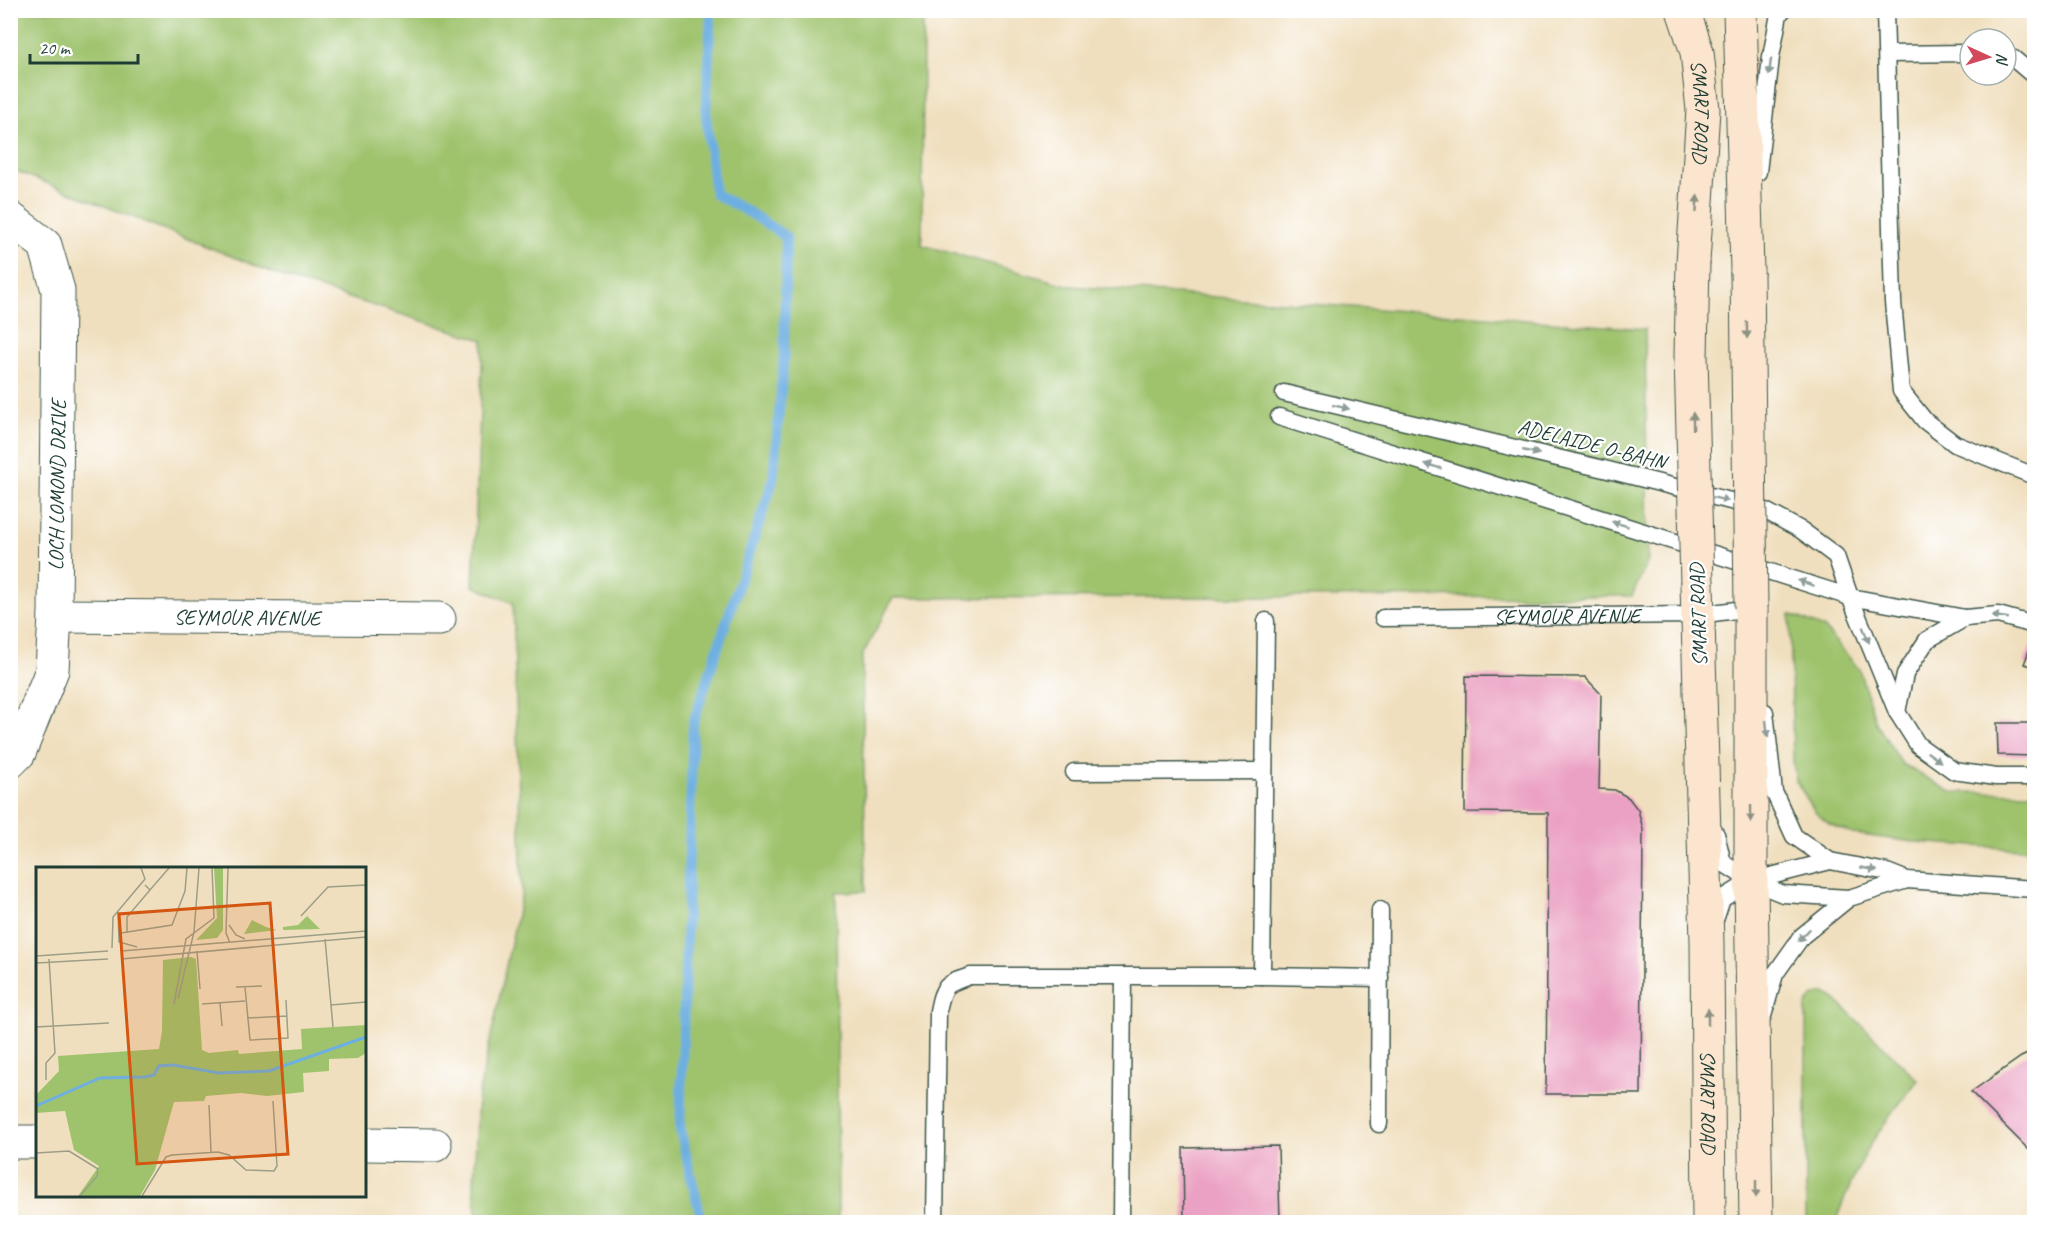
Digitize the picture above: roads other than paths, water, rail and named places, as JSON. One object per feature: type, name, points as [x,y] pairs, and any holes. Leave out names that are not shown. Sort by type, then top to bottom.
[{"type":"main road","name":"SMART ROAD","points":[[1683,10],[1697,52],[1703,110],[1693,262],[1691,356],[1707,943],[1709,1222]]},
{"type":"main road","points":[[1740,10],[1747,272],[1756,1222]]},
{"type":"street","name":"LOCH LOMOND DRIVE","points":[[10,218],[45,245],[58,290],[55,616],[52,670],[19,753],[10,762]]},
{"type":"street","name":"SEYMOUR AVENUE","points":[[55,616],[439,619]]},
{"type":"street","points":[[10,1142],[36,1142]]},
{"type":"street","points":[[366,1144],[435,1145]]},
{"type":"lane","points":[[1747,272],[1771,57],[1779,14],[1782,10]]},
{"type":"lane","points":[[1885,10],[1893,302],[1901,391],[1925,421],[1955,444],[2034,476]]},
{"type":"lane","points":[[1887,54],[1958,53]]},
{"type":"lane","points":[[2018,62],[2034,75]]},
{"type":"lane","name":"ADELAIDE O-BAHN","points":[[1284,393],[1762,509],[1801,530],[1836,556],[1850,597],[1897,712],[1918,745],[1954,771],[1996,777],[2034,777]]},
{"type":"lane","points":[[1279,417],[1850,597],[1965,618],[1998,615],[2034,625]]},
{"type":"lane","name":"SEYMOUR AVENUE","points":[[1383,618],[1697,599],[1751,608]]},
{"type":"lane","points":[[1751,608],[1774,792],[1794,836],[1830,861],[1887,872],[1907,880],[2034,889]]},
{"type":"lane","points":[[1897,712],[1905,674],[1927,640],[1965,618]]},
{"type":"lane","points":[[1262,976],[1266,621]]},
{"type":"lane","points":[[1701,717],[1709,802],[1723,863],[1751,881],[1783,894],[1849,898],[1907,880]]},
{"type":"lane","points":[[1074,772],[1264,771]]},
{"type":"lane","points":[[1707,943],[1722,899],[1751,881],[1830,861]]},
{"type":"lane","points":[[1755,1155],[1762,1021],[1775,974],[1802,936],[1849,898]]},
{"type":"lane","points":[[1379,1124],[1380,910]]},
{"type":"lane","points":[[935,1222],[938,1011],[942,991],[954,981],[969,976],[1380,978]]},
{"type":"lane","points":[[1121,1222],[1123,976]]},
{"type":"waterway","points":[[702,1222],[680,1130],[693,723],[773,481],[784,355],[786,237],[750,213],[715,194],[706,116],[711,10]]}]
